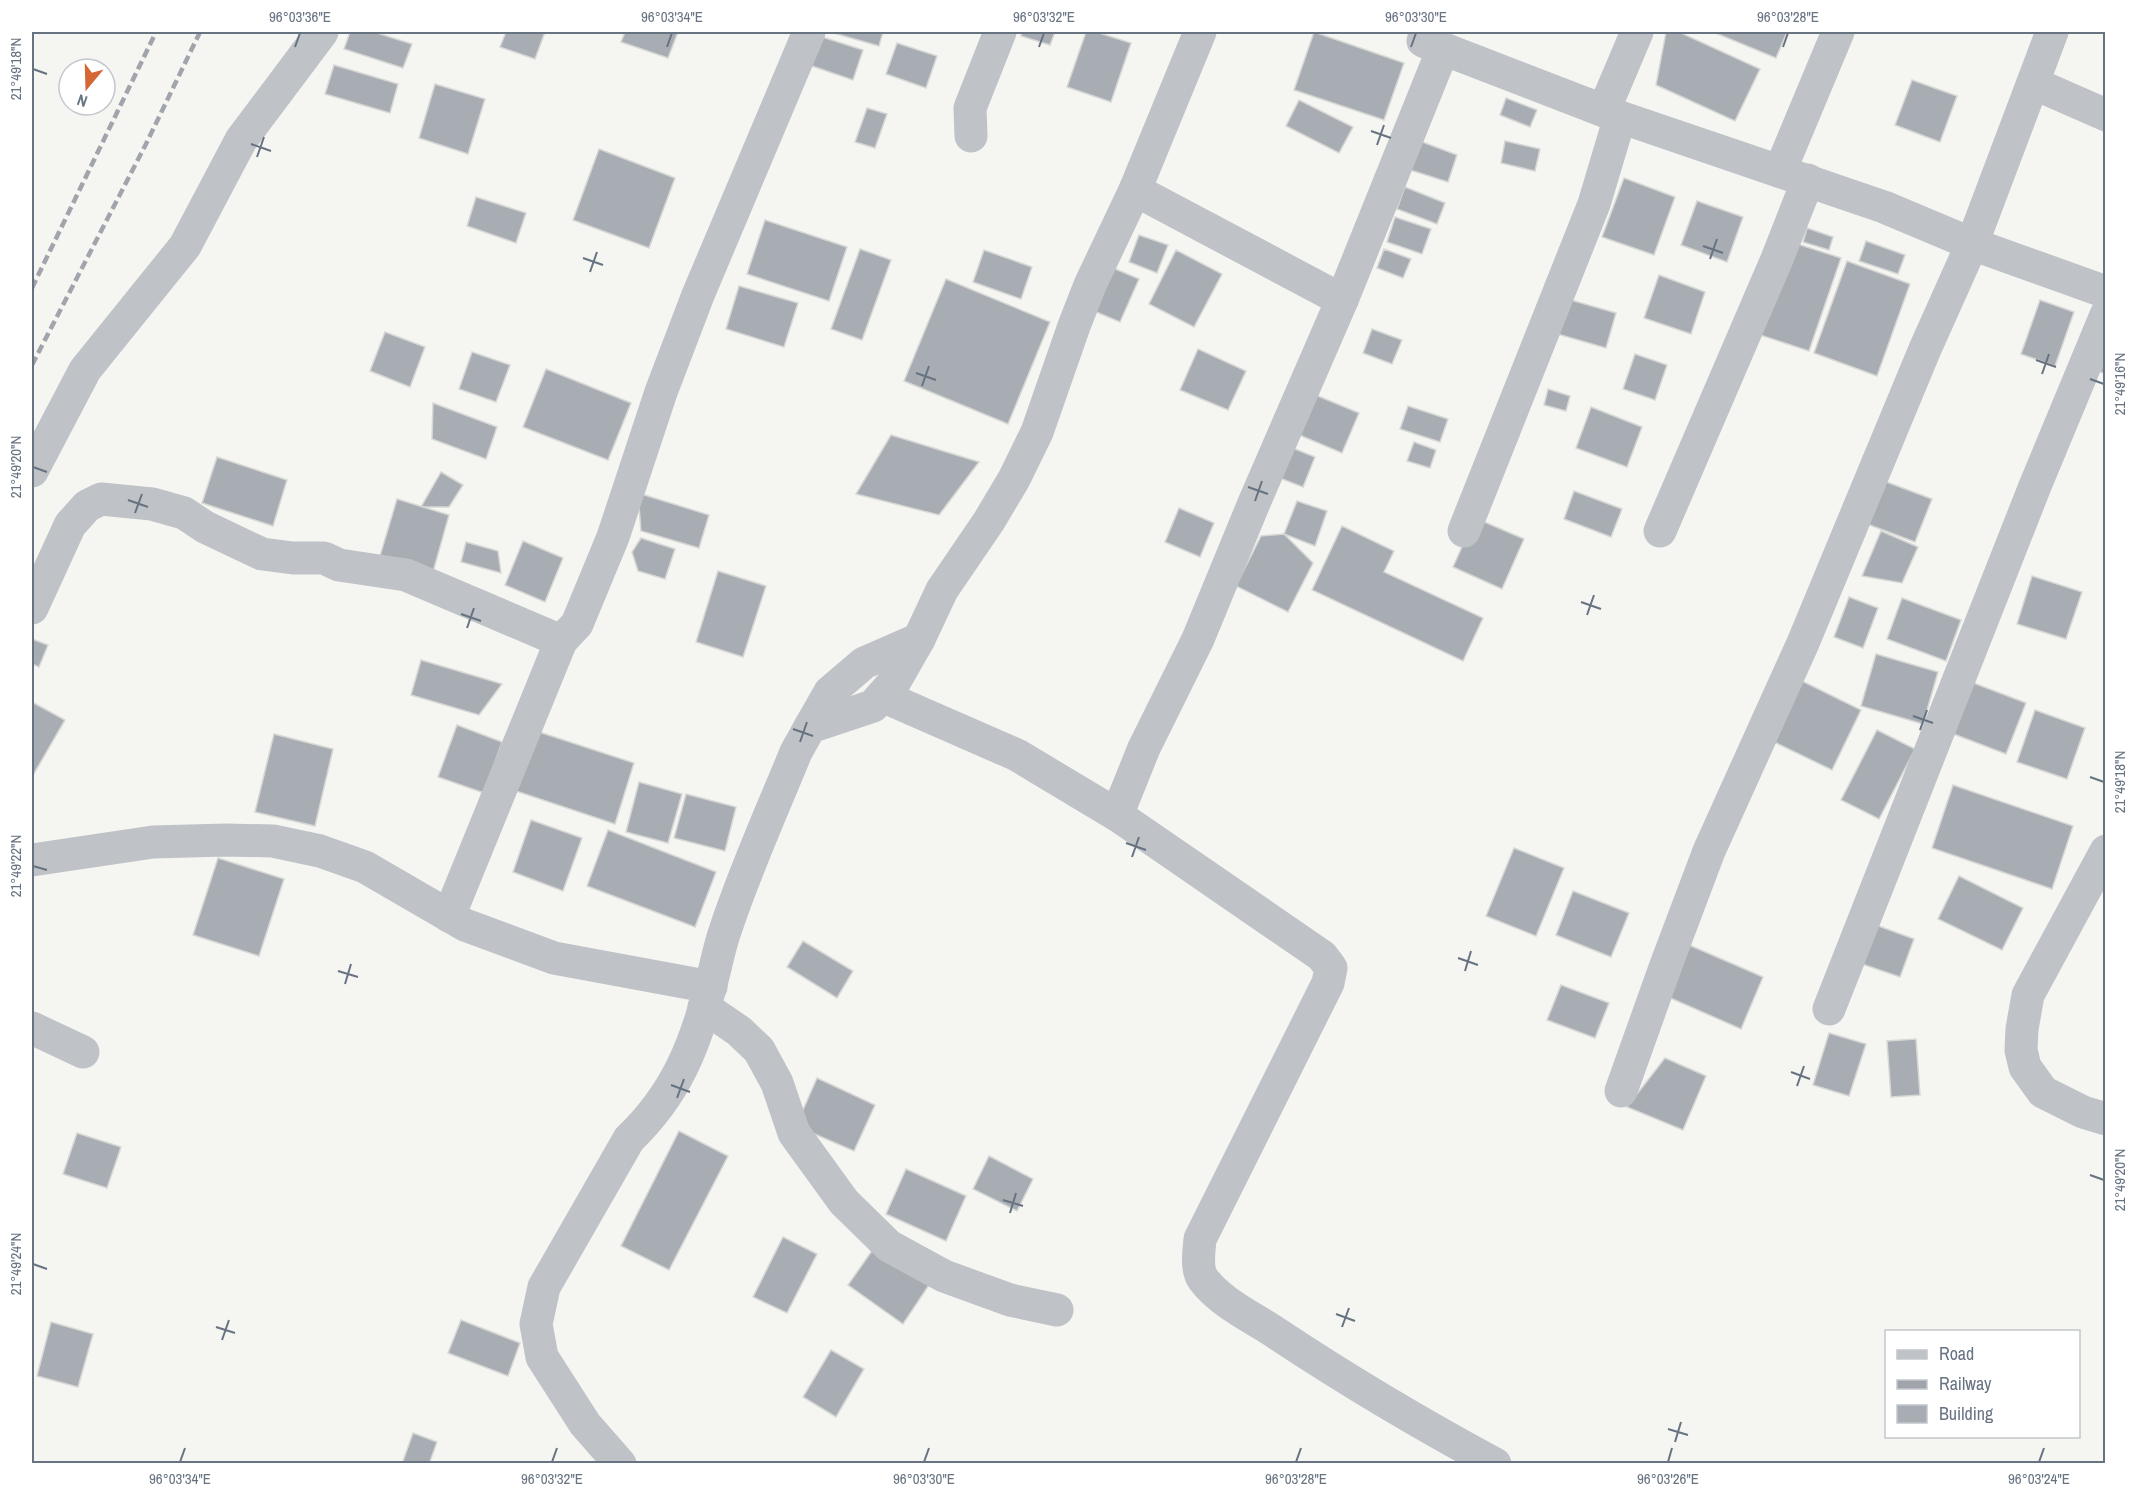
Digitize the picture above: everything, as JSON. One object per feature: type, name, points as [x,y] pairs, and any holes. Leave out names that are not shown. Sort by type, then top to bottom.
[{"type":"street","points":[[32,471],[85,370],[185,246],[241,140],[322,32]]},
{"type":"street","points":[[449,916],[561,641],[577,624],[613,537],[661,392],[690,317],[809,32]]},
{"type":"street","points":[[971,136],[970,108],[1000,32]]},
{"type":"street","points":[[810,727],[873,706],[895,681],[919,639],[942,590],[989,521],[1014,478],[1037,432],[1090,285],[1135,190],[1200,32]]},
{"type":"street","points":[[1464,531],[1594,204],[1612,113],[1637,32]]},
{"type":"street","points":[[1660,531],[1777,260],[1794,176],[1838,32]]},
{"type":"street","points":[[1621,1091],[1709,851],[1803,643],[1925,349],[1972,244],[2052,32]]},
{"type":"street","points":[[1117,815],[1144,748],[1198,639],[1342,300],[1424,38],[1612,113],[1884,207],[1972,244],[2106,292]]},
{"type":"street","points":[[2033,83],[2106,115]]},
{"type":"street","points":[[1135,190],[1342,300]]},
{"type":"street","points":[[1828,1009],[2031,497],[2106,315]]},
{"type":"street","points":[[32,608],[70,525],[87,506],[101,499],[152,504],[184,513],[205,527],[262,554],[293,558],[324,558],[339,565],[406,574],[561,641]]},
{"type":"street","points":[[620,1464],[585,1424],[542,1357],[536,1324],[544,1287],[629,1139],[645,1124],[689,1057],[708,997],[724,932],[796,752],[830,692],[864,663],[919,639]]},
{"type":"street","points":[[882,696],[1017,755],[1117,815],[1322,956],[1331,968],[1328,983],[1200,1239],[1198,1256],[1202,1277],[1218,1295],[1336,1372],[1435,1432],[1494,1464]]},
{"type":"street","points":[[32,860],[153,842],[226,840],[273,842],[321,851],[365,867],[449,916],[485,933],[554,958],[708,997],[759,1050],[777,1083],[794,1133],[844,1202],[889,1246],[944,1276],[1010,1300],[1057,1310]]},
{"type":"street","points":[[2106,851],[2028,995],[2021,1050],[2025,1067],[2043,1092],[2083,1112],[2106,1119]]},
{"type":"street","points":[[32,1028],[82,1052]]},
{"type":"building","points":[[350,32],[374,32],[412,44],[403,68],[344,49]]},
{"type":"building","points":[[506,32],[545,32],[535,59],[500,47]]},
{"type":"building","points":[[625,32],[678,32],[668,58],[621,42]]},
{"type":"building","points":[[830,32],[883,32],[879,46]]},
{"type":"building","points":[[1022,32],[1055,32],[1050,45],[1021,36]]},
{"type":"building","points":[[1086,32],[1096,32],[1131,43],[1111,102],[1067,87]]},
{"type":"building","points":[[1314,32],[1404,63],[1384,120],[1294,90]]},
{"type":"building","points":[[1666,32],[1679,32],[1760,69],[1735,121],[1656,85]]},
{"type":"building","points":[[1713,32],[1787,32],[1776,58]]},
{"type":"building","points":[[816,35],[863,50],[853,80],[806,64]]},
{"type":"building","points":[[897,43],[937,56],[926,88],[886,74]]},
{"type":"building","points":[[334,65],[398,84],[390,113],[325,94]]},
{"type":"building","points":[[1912,80],[1957,96],[1940,142],[1895,125]]},
{"type":"building","points":[[435,84],[485,99],[468,154],[419,138]]},
{"type":"building","points":[[1506,98],[1537,110],[1530,127],[1500,115]]},
{"type":"building","points":[[1299,100],[1353,127],[1339,153],[1286,126]]},
{"type":"building","points":[[867,108],[887,114],[875,148],[855,142]]},
{"type":"building","points":[[1417,140],[1457,155],[1448,182],[1407,169]]},
{"type":"building","points":[[1505,141],[1540,149],[1535,171],[1501,163]]},
{"type":"building","points":[[599,149],[675,178],[649,248],[573,220]]},
{"type":"building","points":[[1624,178],[1675,197],[1654,255],[1602,237]]},
{"type":"building","points":[[1405,187],[1445,203],[1437,224],[1397,209]]},
{"type":"building","points":[[476,197],[526,213],[516,243],[467,226]]},
{"type":"building","points":[[1697,201],[1743,217],[1727,262],[1681,245]]},
{"type":"building","points":[[1395,217],[1431,229],[1422,254],[1387,242]]},
{"type":"building","points":[[765,220],[847,247],[829,301],[747,274]]},
{"type":"building","points":[[1807,228],[1833,237],[1829,250],[1803,242]]},
{"type":"building","points":[[1139,235],[1168,245],[1157,273],[1129,262]]},
{"type":"building","points":[[1785,240],[1841,258],[1809,351],[1754,333]]},
{"type":"building","points":[[1866,241],[1905,255],[1898,274],[1859,261]]},
{"type":"building","points":[[860,249],[891,260],[862,340],[831,329]]},
{"type":"building","points":[[1384,249],[1411,259],[1403,278],[1377,268]]},
{"type":"building","points":[[984,250],[1032,267],[1021,299],[973,282]]},
{"type":"building","points":[[1176,250],[1222,274],[1194,327],[1149,304]]},
{"type":"building","points":[[1847,261],[1910,284],[1877,376],[1814,353]]},
{"type":"building","points":[[1113,268],[1139,279],[1120,322],[1094,311]]},
{"type":"building","points":[[1659,275],[1705,292],[1691,334],[1644,318]]},
{"type":"building","points":[[946,279],[1050,322],[1008,424],[904,381]]},
{"type":"building","points":[[739,286],[798,303],[784,347],[726,329]]},
{"type":"building","points":[[1564,298],[1616,313],[1606,348],[1554,333]]},
{"type":"building","points":[[2040,300],[2074,312],[2055,366],[2021,354]]},
{"type":"building","points":[[1372,329],[1402,340],[1392,364],[1363,353]]},
{"type":"building","points":[[385,332],[425,347],[410,387],[370,371]]},
{"type":"building","points":[[1198,349],[1246,371],[1228,410],[1180,390]]},
{"type":"building","points":[[472,352],[510,365],[496,402],[459,389]]},
{"type":"building","points":[[1635,354],[1667,365],[1655,400],[1623,389]]},
{"type":"building","points":[[2106,355],[2106,374],[2100,372]]},
{"type":"building","points":[[546,369],[631,403],[608,460],[523,427]]},
{"type":"building","points":[[1548,389],[1570,396],[1566,411],[1544,405]]},
{"type":"building","points":[[1313,394],[1359,413],[1342,453],[1297,434]]},
{"type":"building","points":[[433,403],[497,427],[486,459],[432,439]]},
{"type":"building","points":[[1408,406],[1448,419],[1440,442],[1400,429]]},
{"type":"building","points":[[1591,407],[1642,427],[1627,467],[1576,448]]},
{"type":"building","points":[[891,435],[979,462],[939,515],[856,494]]},
{"type":"building","points":[[1414,442],[1436,450],[1430,468],[1407,461]]},
{"type":"building","points":[[1290,447],[1315,457],[1303,487],[1277,477]]},
{"type":"building","points":[[217,457],[287,480],[273,526],[202,503]]},
{"type":"building","points":[[441,472],[463,485],[449,507],[421,507]]},
{"type":"building","points":[[1884,481],[1932,499],[1915,542],[1867,524]]},
{"type":"building","points":[[1574,491],[1622,509],[1611,537],[1564,519]]},
{"type":"building","points":[[638,493],[709,515],[699,548],[641,531]]},
{"type":"building","points":[[397,499],[449,515],[433,572],[380,556]]},
{"type":"building","points":[[1297,501],[1327,511],[1315,546],[1284,534]]},
{"type":"building","points":[[1179,508],[1214,523],[1200,557],[1165,542]]},
{"type":"building","points":[[1475,518],[1524,539],[1502,589],[1453,567]]},
{"type":"building","points":[[1342,526],[1394,551],[1384,572],[1483,618],[1463,661],[1312,590]]},
{"type":"building","points":[[1881,531],[1918,547],[1902,583],[1862,576]]},
{"type":"building","points":[[1284,534],[1313,563],[1288,612],[1236,586],[1261,536]]},
{"type":"building","points":[[641,538],[675,549],[665,579],[638,571],[632,552]]},
{"type":"building","points":[[523,541],[563,558],[545,602],[505,585]]},
{"type":"building","points":[[466,542],[498,551],[501,573],[461,562]]},
{"type":"building","points":[[718,571],[766,586],[743,657],[696,642]]},
{"type":"building","points":[[2032,576],[2082,592],[2066,639],[2017,624]]},
{"type":"building","points":[[1849,597],[1878,608],[1863,648],[1834,637]]},
{"type":"building","points":[[1902,598],[1961,620],[1946,661],[1887,639]]},
{"type":"building","points":[[32,639],[48,645],[39,667],[32,664]]},
{"type":"building","points":[[1876,654],[1938,672],[1923,724],[1861,706]]},
{"type":"building","points":[[421,660],[502,684],[479,715],[411,695]]},
{"type":"building","points":[[1800,680],[1861,710],[1832,770],[1770,740]]},
{"type":"building","points":[[1971,682],[2026,703],[2006,754],[1951,733]]},
{"type":"building","points":[[32,702],[65,720],[32,777]]},
{"type":"building","points":[[2035,710],[2085,728],[2067,779],[2017,762]]},
{"type":"building","points":[[457,725],[502,742],[484,793],[438,777]]},
{"type":"building","points":[[533,730],[634,763],[615,824],[513,790]]},
{"type":"building","points":[[1877,730],[1915,749],[1879,819],[1841,800]]},
{"type":"building","points":[[274,734],[333,749],[315,826],[255,812]]},
{"type":"building","points":[[639,782],[682,794],[668,843],[626,832]]},
{"type":"building","points":[[1953,785],[2073,826],[2052,889],[1932,848]]},
{"type":"building","points":[[686,794],[736,807],[725,851],[674,838]]},
{"type":"building","points":[[531,820],[582,838],[563,891],[513,872]]},
{"type":"building","points":[[608,830],[716,872],[695,927],[587,886]]},
{"type":"building","points":[[1514,848],[1564,868],[1536,936],[1486,916]]},
{"type":"building","points":[[218,858],[284,879],[259,956],[193,935]]},
{"type":"building","points":[[1959,876],[2023,908],[2002,950],[1938,919]]},
{"type":"building","points":[[1573,891],[1629,913],[1611,957],[1556,935]]},
{"type":"building","points":[[1876,925],[1914,939],[1900,977],[1862,964]]},
{"type":"building","points":[[803,941],[853,971],[837,998],[787,967]]},
{"type":"building","points":[[1689,945],[1763,977],[1741,1029],[1666,996]]},
{"type":"building","points":[[1561,985],[1609,1003],[1595,1038],[1547,1020]]},
{"type":"building","points":[[1829,1033],[1866,1044],[1849,1096],[1813,1085]]},
{"type":"building","points":[[1916,1039],[1920,1095],[1891,1097],[1887,1041]]},
{"type":"building","points":[[1665,1058],[1706,1076],[1683,1130],[1627,1107]]},
{"type":"building","points":[[817,1078],[875,1105],[854,1151],[796,1126]]},
{"type":"building","points":[[679,1131],[728,1156],[669,1270],[621,1246]]},
{"type":"building","points":[[77,1133],[121,1147],[107,1188],[63,1174]]},
{"type":"building","points":[[989,1156],[1033,1179],[1017,1211],[973,1189]]},
{"type":"building","points":[[906,1169],[966,1196],[946,1241],[886,1214]]},
{"type":"building","points":[[783,1237],[817,1254],[787,1313],[753,1297]]},
{"type":"building","points":[[874,1248],[929,1285],[903,1324],[848,1285]]},
{"type":"building","points":[[461,1320],[520,1343],[508,1376],[448,1353]]},
{"type":"building","points":[[51,1322],[93,1334],[78,1387],[37,1376]]},
{"type":"building","points":[[831,1350],[864,1369],[836,1417],[803,1397]]},
{"type":"building","points":[[413,1433],[437,1442],[429,1464],[402,1464]]},
{"type":"railway","points":[[32,288],[156,32]]},
{"type":"railway","points":[[32,365],[146,144],[200,32]]}]
